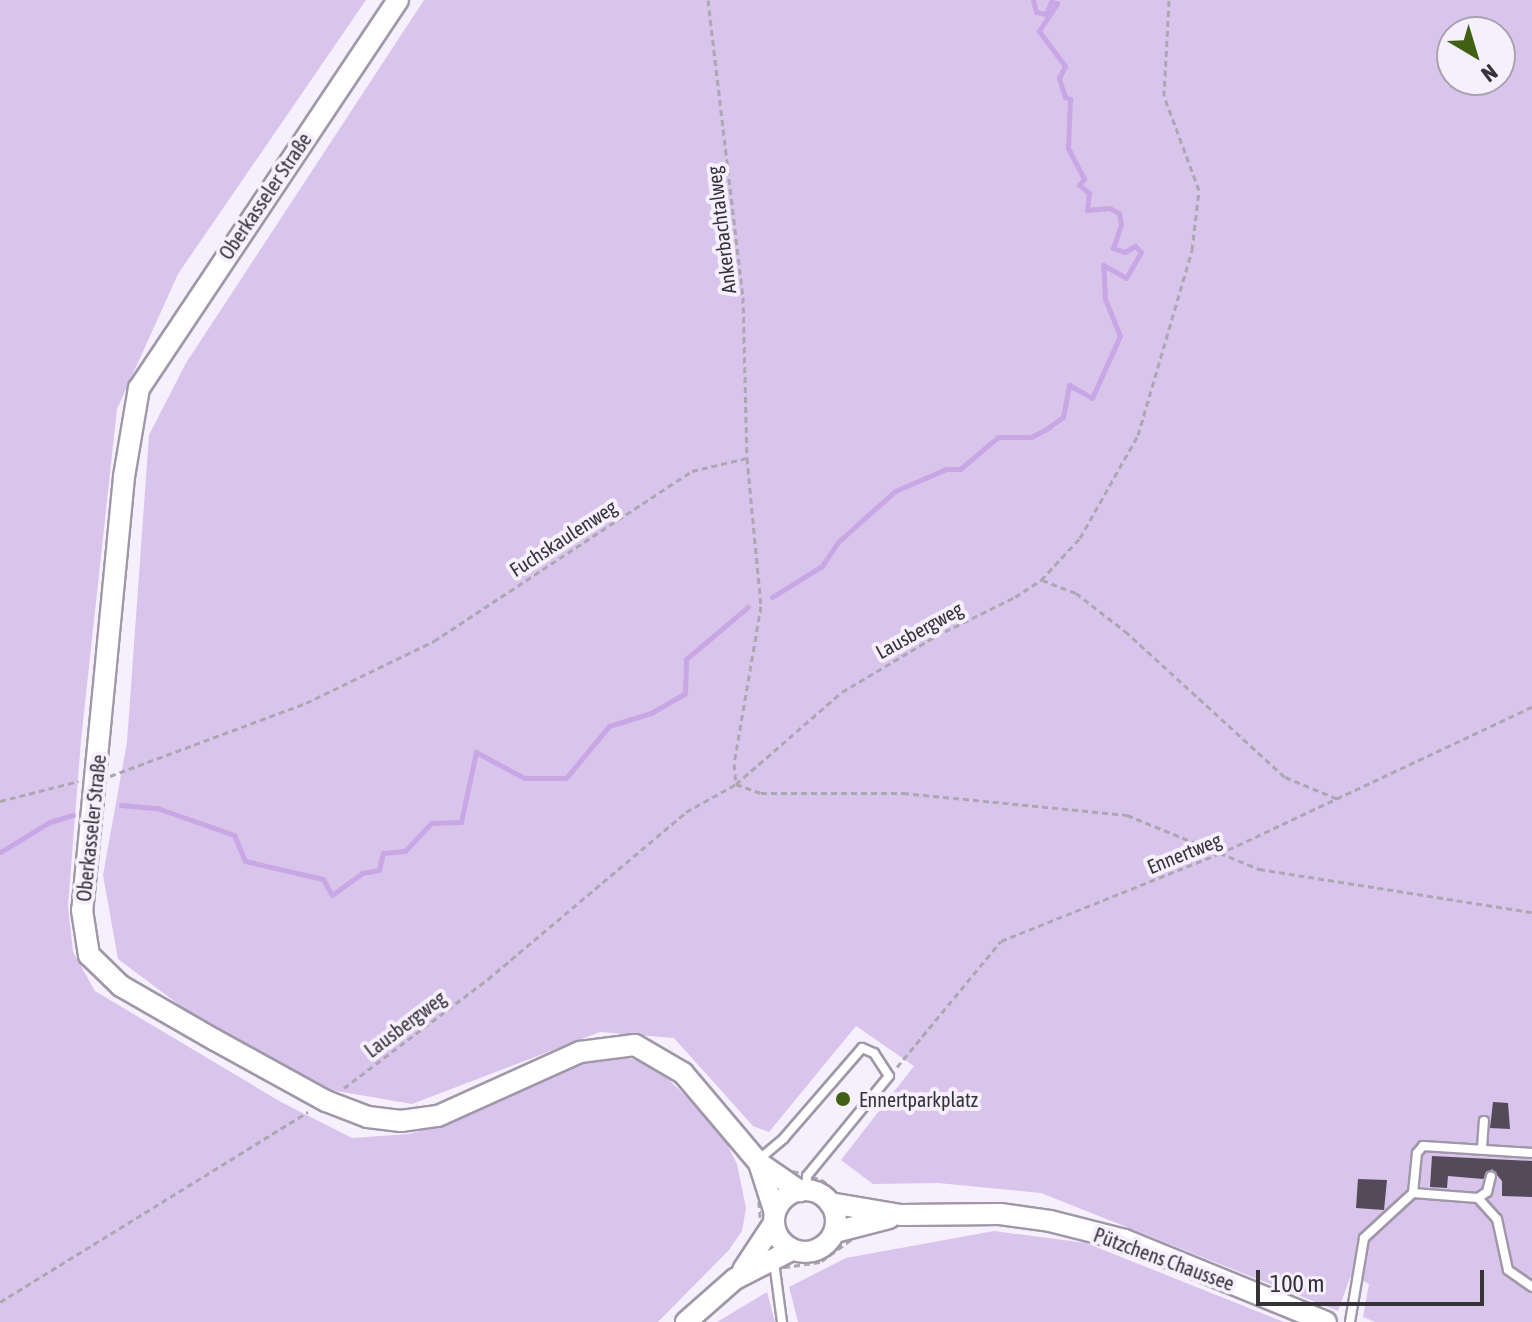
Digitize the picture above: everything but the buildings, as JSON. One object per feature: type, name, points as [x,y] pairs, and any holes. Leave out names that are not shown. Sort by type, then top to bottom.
[{"type":"street","name":"Oberkasseler Straße","points":[[398,0],[139,388],[131,419],[82,910],[89,955],[121,986],[326,1101],[368,1117],[401,1121],[438,1116],[580,1052],[635,1045],[683,1073],[758,1162],[803,1190]]},
{"type":"street","name":"Oberkasseler Straße","points":[[758,1162],[774,1218]]},
{"type":"street","points":[[686,1322],[735,1279],[792,1250],[820,1248],[835,1232],[830,1203],[803,1190],[786,1197],[735,1279]]},
{"type":"street","name":"Pützchens Chaussee","points":[[830,1203],[860,1213],[1000,1214],[1050,1221],[1125,1240],[1326,1322]]},
{"type":"street","name":"Pützchens Chaussee","points":[[835,1232],[860,1213]]},
{"type":"street","points":[[774,1218],[782,1242],[792,1250]]},
{"type":"lane","points":[[758,1162],[784,1138],[862,1048],[874,1053],[889,1076],[807,1176],[803,1190]]},
{"type":"lane","points":[[1482,1148],[1484,1121]]},
{"type":"lane","points":[[1350,1322],[1364,1238],[1413,1193],[1417,1153],[1423,1146],[1532,1153]]},
{"type":"lane","points":[[1413,1193],[1478,1198],[1487,1192],[1491,1176]]},
{"type":"lane","points":[[1478,1198],[1497,1219],[1508,1270],[1532,1287]]},
{"type":"lane","points":[[769,1261],[782,1322]]},
{"type":"path","name":"Ankerbachtalweg","points":[[708,0],[743,297],[747,458]]},
{"type":"path","name":"Lausbergweg","points":[[0,1302],[326,1101],[488,979],[686,812],[736,784],[812,715],[875,670],[1041,580],[1080,538],[1138,435],[1192,250],[1199,190],[1164,96],[1169,0]]},
{"type":"path","name":"Fuchskaulenweg","points":[[0,801],[120,774],[306,703],[434,641],[692,471],[747,458]]},
{"type":"path","points":[[747,458],[761,606],[734,764],[736,784],[788,795],[903,793],[1096,811],[1176,832],[1219,854],[1259,869],[1532,912]]},
{"type":"path","points":[[1041,580],[1076,593],[1125,631],[1285,777],[1338,799]]},
{"type":"path","name":"Ennertweg","points":[[889,1076],[1001,941],[1219,854],[1532,707]]},
{"type":"path","points":[[769,1261],[820,1262],[859,1234],[860,1213]]},
{"type":"shaded area","points":[[0,0],[366,0],[178,274],[117,409],[81,740],[68,906],[73,952],[95,991],[281,1102],[352,1138],[409,1134],[441,1125],[577,1063],[624,1056],[657,1068],[720,1130],[737,1164],[746,1208],[742,1231],[729,1250],[658,1322],[0,1322]]},
{"type":"shaded area","points":[[424,0],[1532,0],[1532,1322],[1375,1322],[1363,1317],[1369,1284],[1351,1275],[1338,1311],[1041,1193],[938,1183],[873,1184],[841,1160],[914,1066],[856,1026],[769,1132],[753,1126],[674,1038],[600,1032],[412,1104],[325,1089],[194,1016],[118,959],[103,875],[127,742],[149,435],[186,363]]},
{"type":"shaded area","points":[[994,1231],[1086,1243],[1284,1322],[798,1322],[789,1287],[846,1258]]},
{"type":"shaded area","points":[[767,1292],[775,1322],[717,1322]]},
{"type":"waterway","points":[[772,597],[822,566],[838,542],[895,491],[946,469],[960,469],[998,437],[1031,437],[1045,430],[1063,417],[1069,385],[1092,398],[1120,336],[1105,299],[1103,265],[1126,278],[1141,252],[1135,246],[1125,252],[1113,248],[1121,225],[1119,213],[1109,208],[1087,210],[1089,193],[1079,185],[1084,179],[1068,148],[1070,99],[1065,97],[1059,78],[1065,66],[1039,31],[1057,3],[1051,2],[1046,14],[1036,12],[1033,0]]},
{"type":"waterway","points":[[121,805],[157,808],[234,835],[245,861],[323,879],[332,895],[362,873],[379,870],[383,853],[405,851],[431,823],[461,822],[476,752],[524,778],[566,778],[609,726],[651,713],[685,693],[686,659],[748,607]]},
{"type":"waterway","points":[[0,852],[50,822],[73,815]]},
{"type":"place","name":"Ennertparkplatz","points":[[843,1099]]}]
